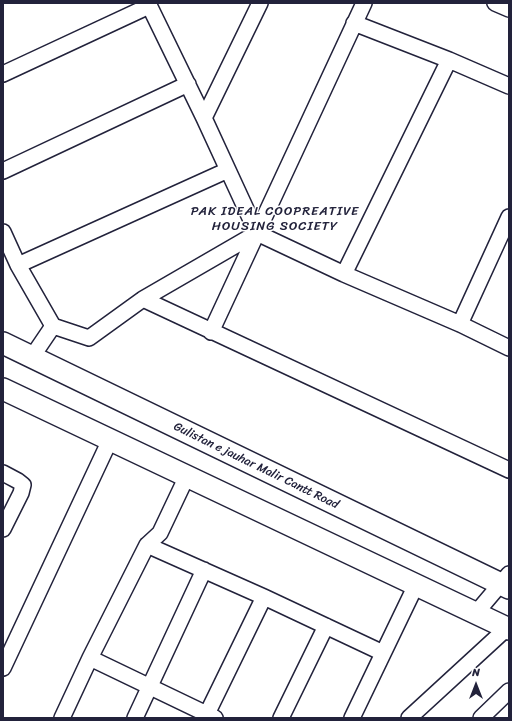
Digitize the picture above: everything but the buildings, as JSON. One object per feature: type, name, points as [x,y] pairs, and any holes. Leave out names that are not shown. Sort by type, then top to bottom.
[{"type":"main road","name":"Gulistan e jauhar Malir Cantt Road","points":[[3,343],[506,582]]},
{"type":"main road","points":[[3,389],[508,628]]},
{"type":"street","points":[[204,118],[260,3]]},
{"type":"street","points":[[211,332],[364,3]]},
{"type":"street","points":[[495,3],[509,9]]},
{"type":"street","points":[[3,74],[149,4],[257,233],[344,274],[460,324],[509,348]]},
{"type":"street","points":[[354,22],[509,86]]},
{"type":"street","points":[[344,274],[449,60]]},
{"type":"street","points":[[3,171],[188,84]]},
{"type":"street","points":[[18,265],[228,170]]},
{"type":"street","points":[[460,324],[509,217]]},
{"type":"street","points":[[3,232],[18,265],[53,326],[89,338],[143,300],[257,233]]},
{"type":"street","points":[[143,300],[509,470]]},
{"type":"street","points":[[32,357],[53,326]]},
{"type":"street","points":[[3,668],[110,440]]},
{"type":"street","points":[[3,473],[23,485],[21,493],[3,529]]},
{"type":"street","points":[[62,718],[90,658],[147,545],[160,533],[187,476]]},
{"type":"street","points":[[147,545],[264,597],[383,654]]},
{"type":"street","points":[[135,718],[204,570]]},
{"type":"street","points":[[476,613],[506,582]]},
{"type":"street","points":[[352,718],[416,585]]},
{"type":"street","points":[[90,658],[209,717],[264,597]]},
{"type":"street","points":[[281,718],[326,626]]},
{"type":"street","points":[[409,718],[508,628]]},
{"type":"street","points":[[481,718],[509,691]]},
{"type":"district","name":"PAK IDEAL COOPREATIVE HOUSING SOCIETY","points":[[275,220]]}]
